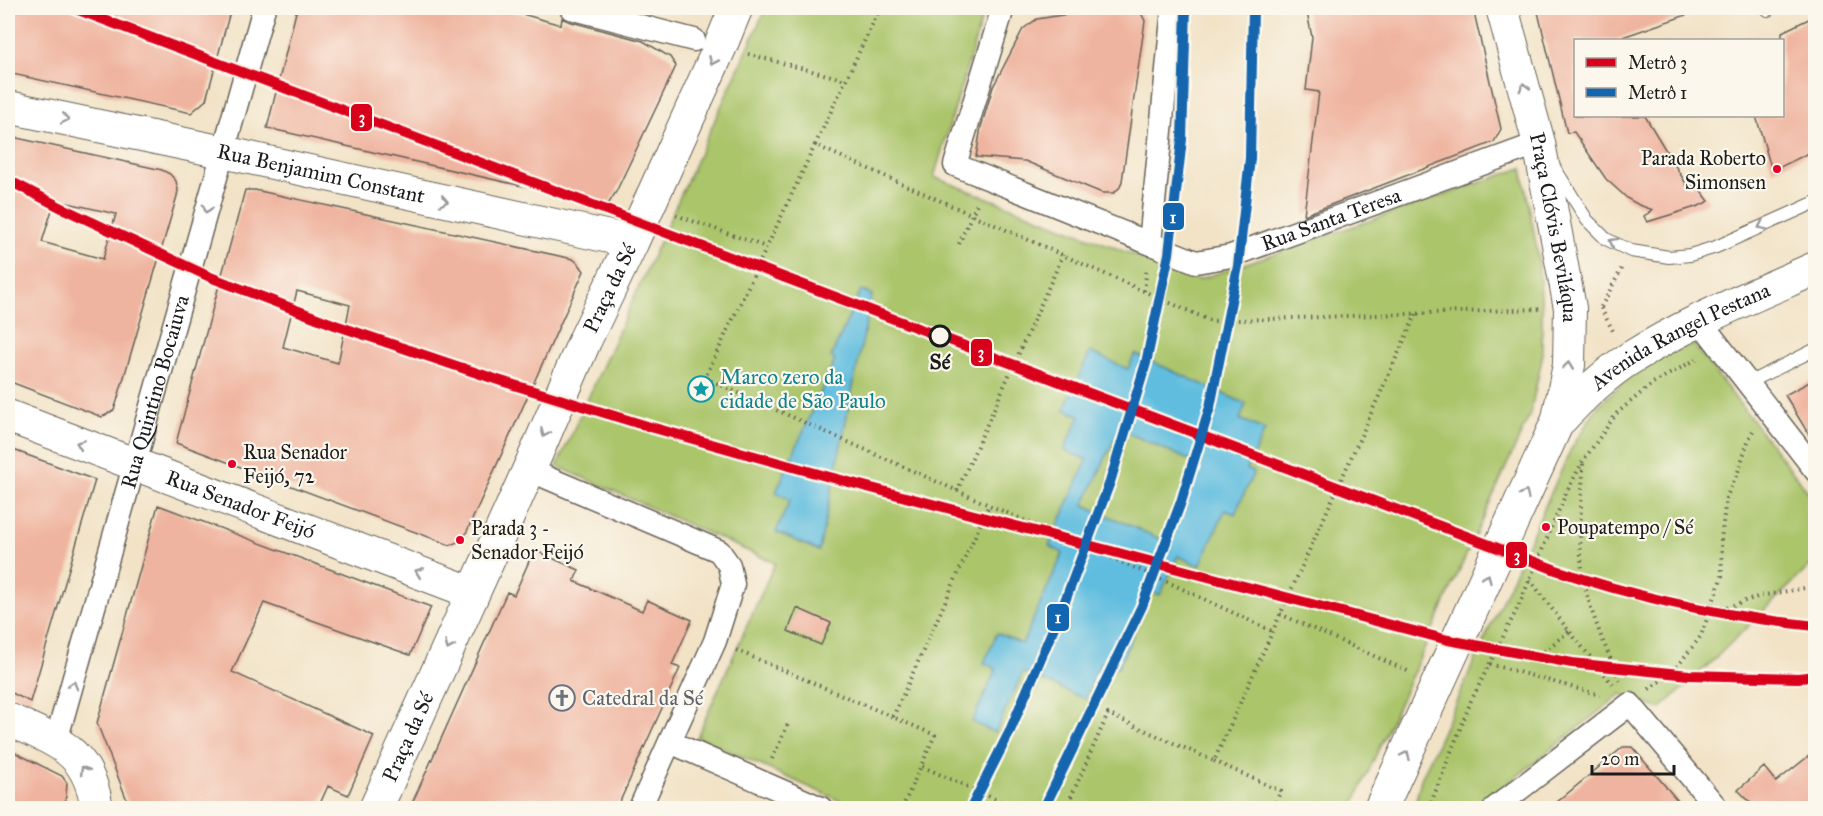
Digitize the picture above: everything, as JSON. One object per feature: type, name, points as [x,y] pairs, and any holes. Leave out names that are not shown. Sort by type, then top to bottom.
[{"type":"main road","name":"Praça da Sé","points":[[376,808],[736,8]]},
{"type":"main road","points":[[1502,8],[1539,143]]},
{"type":"main road","name":"Rua Benjamim Constant","points":[[8,107],[632,242]]},
{"type":"main road","name":"Praça Clóvis Beviláqua","points":[[1539,143],[1570,308],[1569,365],[1557,423]]},
{"type":"main road","name":"Avenida Rangel Pestana","points":[[1557,423],[1593,387],[1629,359],[1699,320],[1815,268]]},
{"type":"main road","name":"Rua Senador Feijó","points":[[8,416],[473,593]]},
{"type":"main road","points":[[1381,808],[1557,423]]},
{"type":"main road","points":[[8,719],[57,741],[75,757],[94,789],[97,808]]},
{"type":"street","name":"Rua Quintino Bocaiuva","points":[[57,741],[264,8]]},
{"type":"street","points":[[571,8],[694,40]]},
{"type":"street","name":"Rua Santa Teresa","points":[[1004,8],[955,165],[1196,262],[1231,256],[1539,143]]},
{"type":"street","points":[[1150,243],[1173,8]]},
{"type":"street","points":[[1699,320],[1815,471]]},
{"type":"street","points":[[529,470],[719,551],[729,565],[733,584],[716,641],[640,808]]},
{"type":"street","points":[[1495,808],[1629,704],[1717,808]]},
{"type":"street","points":[[670,742],[821,808]]},
{"type":"lane","name":"Praça Clóvis Beviláqua","points":[[1539,143],[1587,220],[1606,238],[1631,251],[1669,257],[1690,255],[1716,247],[1815,202]]},
{"type":"lane","points":[[1748,384],[1815,349]]},
{"type":"path","points":[[880,8],[705,378],[1172,584],[1272,632]]},
{"type":"path","points":[[746,53],[846,80]]},
{"type":"path","points":[[815,145],[1211,321],[1542,309]]},
{"type":"path","points":[[959,244],[989,179]]},
{"type":"path","points":[[665,211],[766,247]]},
{"type":"path","points":[[1600,307],[1631,251]]},
{"type":"path","points":[[957,491],[1063,255]]},
{"type":"path","points":[[1214,761],[1416,314]]},
{"type":"path","points":[[1429,808],[1472,701],[1530,579],[1566,493],[1583,461],[1617,413],[1653,384],[1719,346]]},
{"type":"path","points":[[1629,704],[1672,673],[1701,636],[1722,576],[1721,540],[1726,498],[1748,441],[1767,407]]},
{"type":"path","points":[[1583,461],[1581,538],[1583,578],[1591,610],[1629,704]]},
{"type":"path","points":[[893,717],[989,505]]},
{"type":"path","points":[[1530,579],[1629,704]]},
{"type":"path","points":[[1709,613],[1760,596],[1815,586]]},
{"type":"path","points":[[1280,614],[1438,684]]},
{"type":"path","points":[[1535,659],[1569,631]]},
{"type":"path","points":[[716,641],[935,735],[902,808]]},
{"type":"path","points":[[1490,664],[1629,704]]},
{"type":"path","points":[[1066,808],[1108,714],[1281,791],[1273,808]]},
{"type":"path","points":[[761,782],[789,722]]},
{"type":"path","points":[[921,766],[1015,808]]},
{"type":"green space","points":[[766,8],[985,8],[934,177],[1198,280],[1522,168],[1538,255],[1542,309],[1542,359],[1530,414],[1352,808],[856,808],[697,737],[775,563],[557,466]]},
{"type":"green space","points":[[1690,340],[1815,501],[1815,561],[1660,709],[1621,694],[1477,808],[1420,808],[1416,800],[1421,779],[1571,449],[1597,407],[1632,374]]},
{"type":"water","points":[[861,290],[872,295],[819,551],[776,532],[790,500],[776,492],[835,360],[831,357]]},
{"type":"water","points":[[1090,352],[1128,369],[1135,354],[1246,404],[1240,419],[1265,430],[1247,469],[1254,472],[1235,514],[1225,510],[1200,566],[1178,556],[1160,595],[1152,592],[1118,668],[1102,661],[1085,699],[1023,672],[995,733],[972,722],[996,669],[984,663],[997,633],[1022,644],[1063,553],[1049,546],[1087,460],[1064,450],[1080,416],[1064,409]],"holes":[[[1119,429],[1200,465],[1165,541],[1084,505]]]},
{"type":"building","points":[[8,8],[89,8],[117,14],[122,8],[231,8],[206,100],[191,113],[8,73]]},
{"type":"building","points":[[297,8],[501,8],[561,25],[562,18],[643,41],[670,57],[676,66],[616,192],[609,203],[601,204],[267,128]]},
{"type":"building","points":[[1107,8],[1135,8],[1140,11],[1145,21],[1120,187],[1114,193],[1102,193],[1025,161],[976,157],[981,127],[993,87],[1023,29],[1037,19]]},
{"type":"building","points":[[1306,8],[1473,8],[1501,129],[1494,142],[1304,215],[1319,92],[1306,90],[1312,37]]},
{"type":"building","points":[[1537,8],[1698,8],[1698,11],[1617,39],[1574,39],[1574,117],[1646,117],[1688,187],[1695,183],[1709,201],[1647,222],[1644,216],[1653,210],[1628,199],[1606,179],[1574,132],[1567,133]]},
{"type":"building","points":[[1815,16],[1815,150],[1772,171],[1756,117],[1784,117],[1784,39],[1782,39],[1782,32]]},
{"type":"building","points":[[8,136],[162,170],[170,174],[176,181],[177,196],[114,410],[102,417],[8,381]],"holes":[[[55,200],[116,214],[103,259],[42,242]]]},
{"type":"building","points":[[245,190],[255,190],[573,259],[584,271],[463,540],[450,545],[176,443]],"holes":[[[297,291],[350,305],[338,363],[283,347]]]},
{"type":"building","points":[[1815,379],[1815,445],[1785,395]]},
{"type":"building","points":[[8,448],[95,480],[30,702],[8,691]]},
{"type":"building","points":[[158,505],[431,607],[410,655],[264,603],[232,672],[374,736],[348,795],[328,786],[318,808],[130,808],[97,723]]},
{"type":"building","name":"Catedral da Sé","points":[[534,550],[579,570],[574,581],[642,611],[647,600],[692,620],[672,665],[680,668],[617,808],[410,808],[507,592],[514,595]]},
{"type":"building","points":[[797,608],[831,623],[821,645],[788,631]]},
{"type":"building","points":[[1623,747],[1632,747],[1684,808],[1550,808]]},
{"type":"building","points":[[8,749],[62,776],[67,783],[65,808],[8,808]]},
{"type":"building","points":[[1815,751],[1815,808],[1756,808],[1738,790],[1764,767],[1776,782]]},
{"type":"metro line","name":"3","points":[[73,8],[1556,570],[1620,590],[1684,606],[1750,618],[1816,626]]},
{"type":"metro line","name":"1","points":[[971,808],[1009,733],[1065,601],[1110,482],[1146,363],[1169,254],[1182,139],[1186,8]]},
{"type":"metro line","name":"1","points":[[1044,808],[1142,606],[1181,502],[1210,407],[1238,266],[1250,158],[1253,8]]},
{"type":"metro line","name":"3","points":[[8,180],[64,209],[210,277],[335,325],[498,380],[647,426],[822,475],[1448,640],[1572,663],[1689,675],[1798,678],[1816,676]]},
{"type":"place","name":"Parada Roberto Simonsen","points":[[1777,169]]},
{"type":"place","name":"Sé","points":[[940,336]]},
{"type":"place","name":"Marco zero da cidade de São Paulo","points":[[701,389]]},
{"type":"place","name":"Rua Senador Feijó, 72","points":[[232,464]]},
{"type":"place","name":"Poupatempo / Sé","points":[[1546,527]]},
{"type":"place","name":"Parada 3 - Senador Feijó","points":[[460,540]]},
{"type":"place","name":"Catedral da Sé","points":[[562,698]]}]
